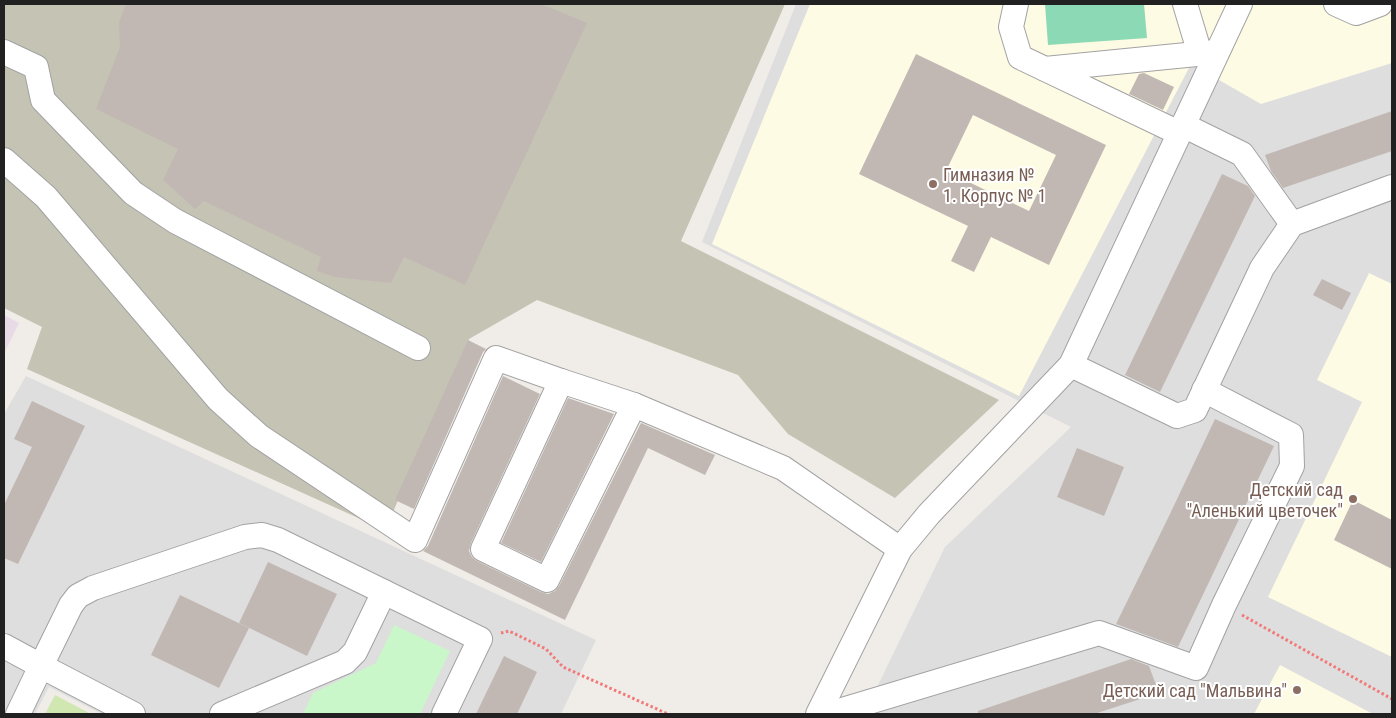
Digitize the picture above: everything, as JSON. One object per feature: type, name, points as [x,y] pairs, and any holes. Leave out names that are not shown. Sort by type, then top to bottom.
[{"type":"street","points":[[1016,4],[1011,27],[1020,58],[1242,154],[1292,224]]},
{"type":"street","points":[[1185,4],[1209,53]]},
{"type":"street","points":[[818,714],[900,549],[929,514],[1071,365],[1181,129],[1209,53],[1240,4]]},
{"type":"street","points":[[1336,4],[1356,13],[1380,4]]},
{"type":"street","points":[[4,52],[36,67],[43,100],[133,193],[175,221],[418,348]]},
{"type":"street","points":[[1045,69],[1209,53]]},
{"type":"street","points":[[4,160],[46,197],[218,399],[259,436],[415,540],[496,358],[634,405],[783,468],[900,549]]},
{"type":"street","points":[[1071,365],[1177,416],[1195,410],[1262,268],[1292,224],[1392,187]]},
{"type":"street","points":[[561,381],[483,549],[547,580],[634,405]]},
{"type":"street","points":[[829,714],[1099,633],[1196,668],[1224,605],[1292,466],[1291,435],[1204,390]]},
{"type":"street","points":[[18,714],[71,604],[78,596],[93,588],[245,537],[262,535],[278,540],[480,639],[444,714]]},
{"type":"street","points":[[222,714],[345,662],[355,652],[384,592]]},
{"type":"street","points":[[4,646],[133,714]]},
{"type":"path","points":[[1224,605],[1392,699]]},
{"type":"path","points":[[480,639],[509,631],[546,649],[563,667],[668,714]]},
{"type":"shaded area","points":[[4,4],[785,4],[681,241],[999,400],[895,498],[788,434],[738,375],[537,300],[469,339],[385,530],[27,369],[42,327],[4,308]]},
{"type":"shaded area","points":[[796,4],[1392,4],[1392,714],[864,714],[945,547],[1071,427],[702,242]]},
{"type":"shaded area","name":"Гимназия № 1. Корпус № 1","points":[[810,4],[1392,4],[1392,63],[1261,104],[1191,64],[1019,396],[712,244]]},
{"type":"shaded area","name":"Детский сад \"Аленький цветочек\"","points":[[1369,273],[1392,284],[1392,657],[1268,597],[1362,402],[1317,380]]},
{"type":"shaded area","points":[[4,315],[19,323],[4,354]]},
{"type":"shaded area","points":[[26,376],[596,640],[561,714],[102,714],[49,687],[35,714],[4,714],[4,414]]},
{"type":"shaded area","name":"Детский сад \"Мальвина\"","points":[[1280,665],[1373,714],[1254,714]]},
{"type":"green space","points":[[1045,4],[1144,4],[1147,38],[1048,45]]},
{"type":"green space","points":[[394,625],[450,651],[420,714],[303,714],[313,693],[376,663]]},
{"type":"green space","points":[[55,695],[91,714],[45,714]]},
{"type":"building","points":[[126,4],[541,4],[587,23],[465,285],[404,257],[391,283],[335,277],[317,271],[321,257],[204,201],[195,209],[163,180],[178,149],[96,109],[120,47],[119,23]]},
{"type":"building","points":[[916,54],[1106,145],[1049,265],[991,237],[974,272],[951,261],[968,226],[859,174]],"holes":[[[973,115],[1056,155],[1029,211],[946,171]]]},
{"type":"building","points":[[1144,73],[1174,87],[1163,110],[1129,94],[1139,74]]},
{"type":"building","points":[[1392,111],[1392,151],[1283,188],[1271,171],[1265,155]]},
{"type":"building","points":[[1222,174],[1248,186],[1255,196],[1160,392],[1125,375]]},
{"type":"building","points":[[1322,279],[1351,293],[1342,310],[1313,295]]},
{"type":"building","points":[[468,340],[486,349],[483,352],[414,509],[395,500]]},
{"type":"building","points":[[503,376],[540,394],[469,551],[477,561],[541,592],[548,594],[555,591],[559,586],[641,423],[715,455],[705,475],[648,448],[565,620],[423,551],[428,546]]},
{"type":"building","points":[[568,398],[614,414],[541,562],[501,543]]},
{"type":"building","points":[[32,401],[85,426],[18,564],[4,558],[4,505],[32,447],[14,439]]},
{"type":"building","points":[[1215,419],[1274,446],[1178,647],[1116,624]]},
{"type":"building","points":[[1077,448],[1124,467],[1104,516],[1057,497]]},
{"type":"building","points":[[1353,500],[1392,520],[1392,569],[1334,540]]},
{"type":"building","points":[[268,562],[337,594],[307,656],[239,623]]},
{"type":"building","points":[[180,595],[249,628],[219,688],[151,655]]},
{"type":"building","points":[[504,656],[537,672],[517,714],[476,714]]},
{"type":"building","points":[[1131,659],[1149,666],[1159,693],[1094,714],[978,714],[978,711]]},
{"type":"place","name":"Гимназия № 1. Корпус № 1","points":[[933,184]]},
{"type":"place","name":"Детский сад \"Аленький цветочек\"","points":[[1353,499]]},
{"type":"place","name":"Детский сад \"Мальвина\"","points":[[1297,690]]}]
